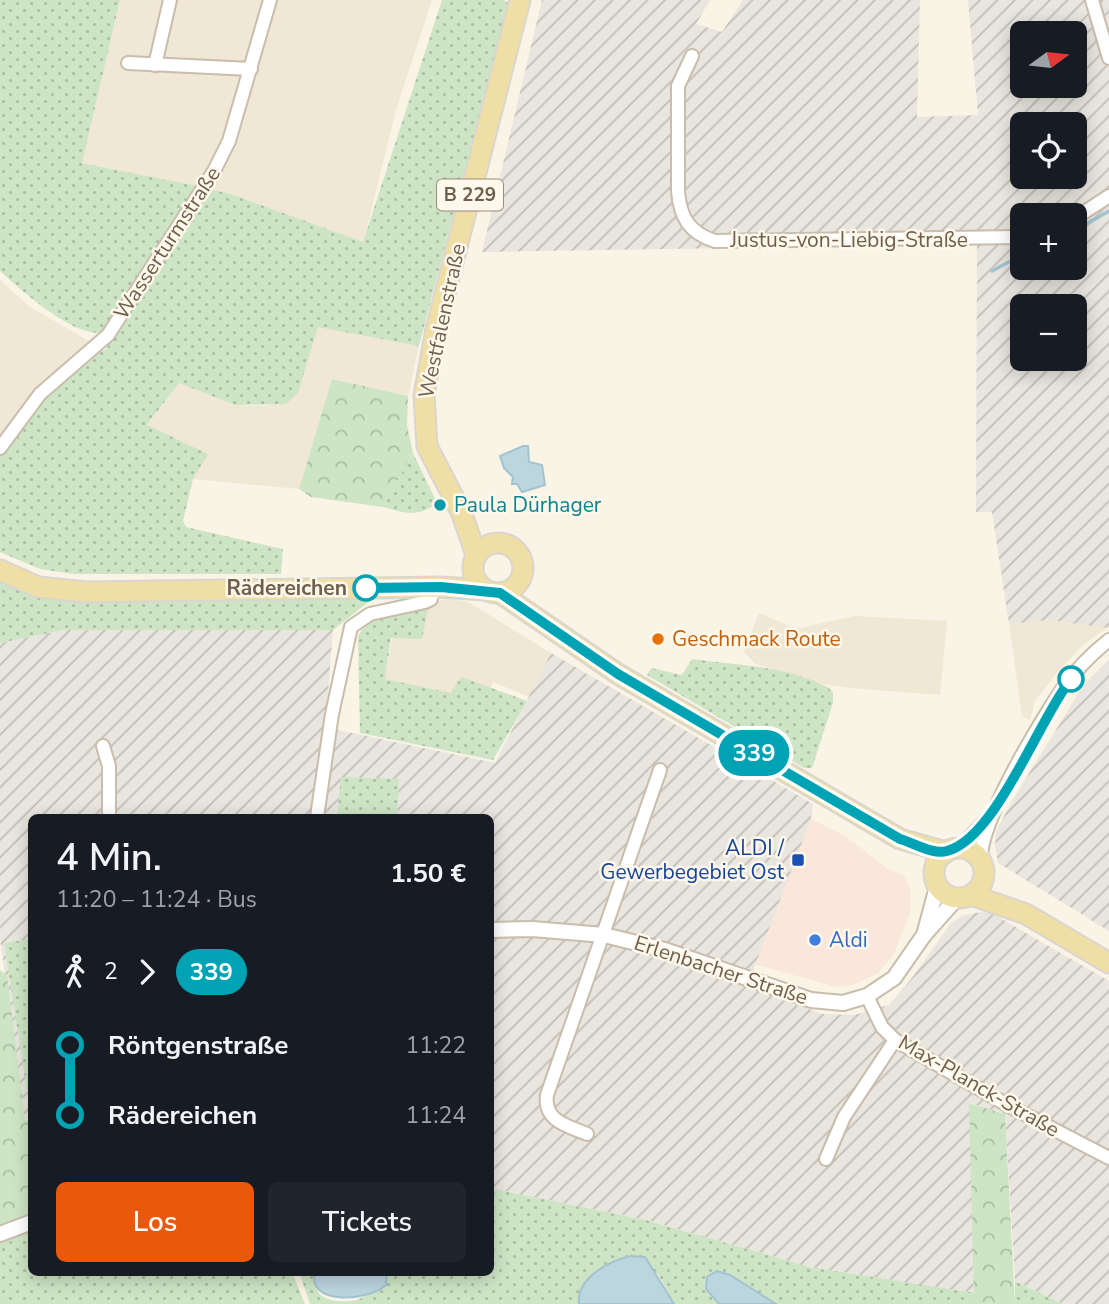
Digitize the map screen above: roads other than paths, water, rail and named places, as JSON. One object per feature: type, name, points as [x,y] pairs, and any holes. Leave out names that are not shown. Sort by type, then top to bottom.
[{"type":"main road","name":"Westfalenstraße","points":[[475,562],[462,514],[427,446],[424,395],[436,329],[520,0]]},
{"type":"main road","name":"Westfalenstraße","points":[[462,514],[496,543]]},
{"type":"main road","points":[[0,570],[38,587],[86,592],[437,587],[493,591],[512,588],[520,579],[522,567],[519,556],[512,548],[496,543],[485,547],[462,580],[437,587]]},
{"type":"main road","points":[[475,562],[477,582],[541,619],[618,674],[900,839],[936,879],[946,895],[964,897],[1026,914],[1109,963]]},
{"type":"main road","points":[[520,579],[541,619]]},
{"type":"main road","points":[[900,839],[972,852],[982,868],[1026,914]]},
{"type":"main road","points":[[936,879],[937,860],[952,850]]},
{"type":"main road","points":[[964,897],[981,884],[982,868]]},
{"type":"street","points":[[155,65],[170,0]]},
{"type":"street","name":"Wasserturmstraße","points":[[0,448],[34,401],[100,343],[223,155],[270,0]]},
{"type":"street","points":[[1092,0],[1109,58]]},
{"type":"street","name":"Justus-von-Liebig-Straße","points":[[692,56],[678,86],[678,191],[679,208],[687,226],[701,237],[715,241],[1010,237]]},
{"type":"street","points":[[128,63],[251,69]]},
{"type":"street","points":[[1087,210],[1109,196]]},
{"type":"street","points":[[317,814],[332,714],[351,627],[383,609],[425,602],[431,599],[437,587]]},
{"type":"street","points":[[982,868],[980,851],[993,812],[1062,690],[1109,639]]},
{"type":"street","points":[[103,746],[110,766],[109,814]]},
{"type":"street","points":[[587,1134],[556,1121],[547,1110],[546,1103],[660,770]]},
{"type":"street","points":[[952,850],[993,812]]},
{"type":"street","name":"Erlenbacher Straße","points":[[924,935],[936,879]]},
{"type":"street","name":"Erlenbacher Straße","points":[[494,930],[532,929],[604,935],[665,950],[811,1000],[843,1003],[867,996],[900,973],[924,935],[964,897]]},
{"type":"street","name":"Max-Planck-Straße","points":[[867,996],[882,1027],[895,1040],[1009,1106],[1109,1158]]},
{"type":"street","points":[[826,1159],[844,1117],[895,1040]]},
{"type":"street","points":[[0,1234],[28,1224]]},
{"type":"water","points":[[528,446],[529,462],[542,465],[545,485],[522,492],[517,484],[512,484],[513,477],[504,468],[500,456]]},
{"type":"water","points":[[631,1256],[645,1257],[674,1304],[579,1304],[579,1295],[588,1279],[613,1262]]},
{"type":"water","points":[[717,1271],[730,1275],[776,1304],[719,1304],[706,1289],[707,1277]]},
{"type":"water","points":[[315,1276],[387,1276],[386,1285],[377,1291],[352,1297],[328,1295],[319,1290]]},
{"type":"waterway","points":[[1087,224],[1109,211]]},
{"type":"waterway","points":[[992,271],[1010,261]]},
{"type":"place","name":"Paula Dürhager","points":[[440,505]]},
{"type":"place","name":"Rädereichen","points":[[366,588]]},
{"type":"place","name":"Geschmack Route","points":[[658,639]]},
{"type":"place","name":"ALDI / Gewerbegebiet Ost","points":[[798,860]]},
{"type":"place","name":"Aldi","points":[[815,940]]}]
